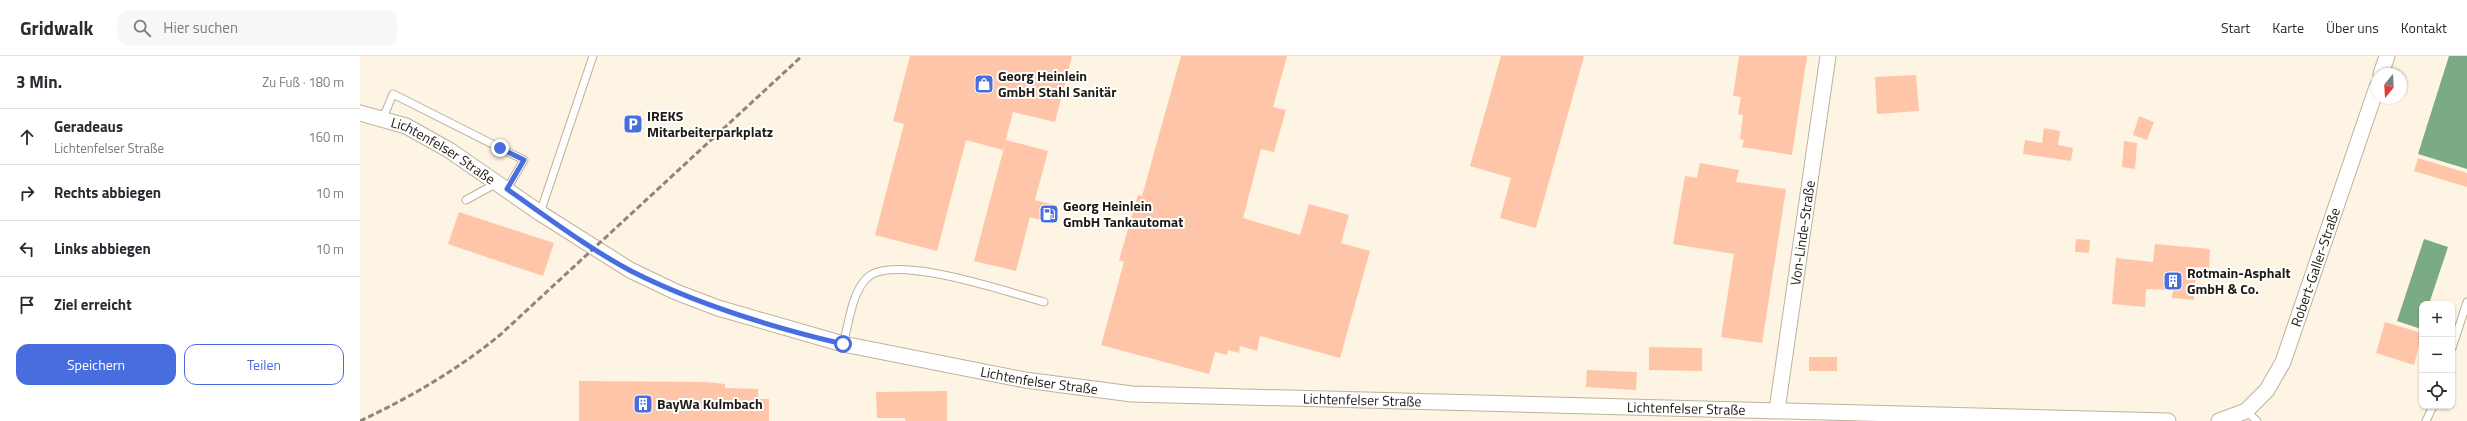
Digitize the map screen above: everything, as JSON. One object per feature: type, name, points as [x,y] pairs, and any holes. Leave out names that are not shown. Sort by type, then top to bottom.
[{"type":"street","name":"Von-Linde-Straße","points":[[1777,410],[1828,56]]},
{"type":"street","points":[[2383,68],[2387,56]]},
{"type":"street","name":"Robert-Galler-Straße","points":[[2219,421],[2251,416],[2283,362],[2371,104]]},
{"type":"street","name":"Lichtenfelser Straße","points":[[360,113],[383,118],[406,126],[449,150],[540,213],[630,270],[676,292],[718,308],[843,344],[1025,380],[1132,394],[1777,410]]},
{"type":"street","points":[[1777,410],[2168,421]]},
{"type":"lane","points":[[540,213],[593,56]]},
{"type":"lane","points":[[383,118],[393,94],[524,160],[502,186],[466,200]]},
{"type":"lane","points":[[843,344],[858,288],[867,277],[880,270],[895,268],[918,269],[1044,302]]},
{"type":"lane","points":[[2455,339],[2467,302]]},
{"type":"lane","points":[[2426,421],[2432,409]]},
{"type":"shaded area","points":[[2449,56],[2467,56],[2467,169],[2418,154]]},
{"type":"shaded area","points":[[2424,239],[2448,247],[2430,301],[2419,301],[2419,328],[2397,321]]},
{"type":"building","name":"Georg Heinlein GmbH Stahl Sanitär","points":[[910,56],[1072,56],[1055,122],[1013,112],[1003,150],[966,140],[937,251],[875,235],[904,124],[893,121]]},
{"type":"building","points":[[1181,56],[1287,56],[1273,107],[1286,110],[1274,152],[1261,149],[1243,218],[1300,235],[1309,204],[1349,215],[1341,243],[1370,251],[1340,358],[1260,336],[1257,351],[1240,346],[1239,353],[1228,350],[1227,355],[1215,352],[1209,374],[1101,345],[1124,262],[1119,260],[1138,195],[1142,196]]},
{"type":"building","points":[[1501,56],[1584,56],[1536,228],[1500,218],[1511,178],[1470,166]]},
{"type":"building","points":[[1739,56],[1807,56],[1792,155],[1742,147],[1744,140],[1740,139],[1743,115],[1738,114],[1741,97],[1733,96]]},
{"type":"building","points":[[1916,75],[1919,111],[1877,114],[1875,77]]},
{"type":"building","points":[[2139,116],[2154,122],[2147,140],[2133,135]]},
{"type":"building","points":[[2044,128],[2060,131],[2058,145],[2073,148],[2071,161],[2023,154],[2025,140],[2042,143]]},
{"type":"building","points":[[1006,140],[1048,151],[1035,200],[1054,205],[1049,222],[1030,217],[1016,271],[974,261]]},
{"type":"building","points":[[2124,141],[2137,143],[2135,169],[2122,167]]},
{"type":"building","points":[[2418,158],[2467,173],[2467,187],[2414,171]]},
{"type":"building","points":[[1700,163],[1739,170],[1736,182],[1786,189],[1762,343],[1721,337],[1734,254],[1673,244],[1685,176],[1697,178]]},
{"type":"building","points":[[459,212],[554,243],[543,276],[448,244]]},
{"type":"building","points":[[2076,239],[2090,240],[2089,253],[2075,252]]},
{"type":"building","points":[[2155,244],[2210,249],[2209,268],[2196,267],[2194,300],[2172,298],[2173,290],[2146,289],[2145,307],[2112,304],[2116,258],[2153,262]]},
{"type":"building","points":[[2385,322],[2419,332],[2419,345],[2414,365],[2376,353]]},
{"type":"building","points":[[1649,347],[1702,348],[1702,371],[1649,370]]},
{"type":"building","points":[[1809,357],[1837,357],[1837,371],[1809,371]]},
{"type":"building","points":[[1587,370],[1637,372],[1636,390],[1586,387]]},
{"type":"building","name":"BayWa Kulmbach","points":[[579,381],[706,382],[725,384],[725,388],[758,389],[758,399],[769,399],[769,421],[579,421]]},
{"type":"building","points":[[947,391],[947,421],[905,421],[905,418],[877,418],[876,392]]},
{"type":"railway","points":[[360,421],[433,382],[467,360],[500,335],[802,56]]},
{"type":"place","name":"Georg Heinlein GmbH Stahl Sanitär","points":[[984,84]]},
{"type":"place","name":"IREKS Mitarbeiterparkplatz","points":[[633,124]]},
{"type":"place","name":"Georg Heinlein GmbH Tankautomat","points":[[1049,214]]},
{"type":"place","name":"Rotmain-Asphalt GmbH & Co.","points":[[2173,281]]},
{"type":"place","name":"BayWa Kulmbach","points":[[643,404]]},
{"type":"route","points":[[500,148],[524,160],[507,189],[540,213],[630,270],[676,292],[718,308],[843,344]]}]
